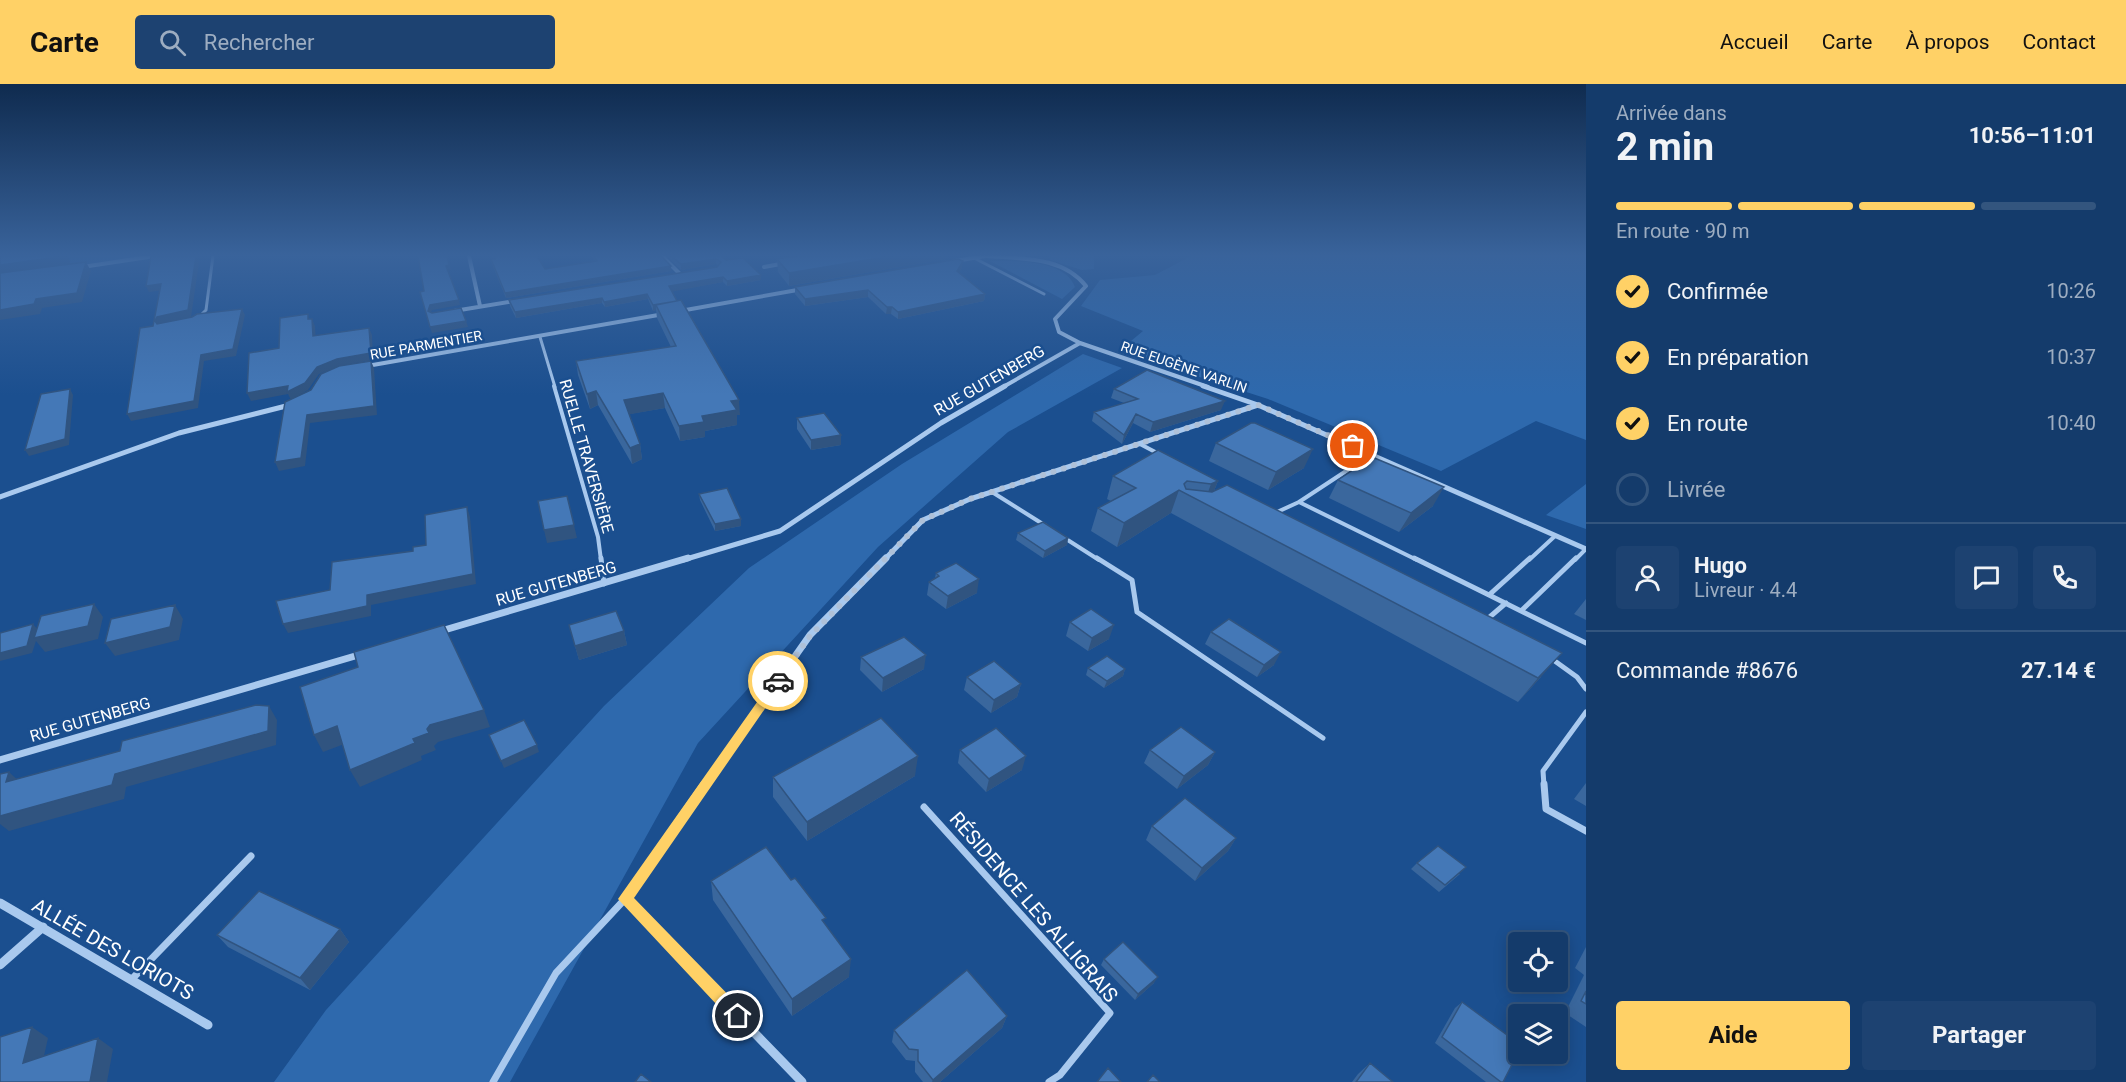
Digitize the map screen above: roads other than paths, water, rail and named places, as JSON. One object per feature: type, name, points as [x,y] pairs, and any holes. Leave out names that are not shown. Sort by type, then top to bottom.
[{"type":"street","points":[[444,312],[503,303]]},
{"type":"street","name":"RUE PARMENTIER","points":[[365,366],[728,303]]},
{"type":"street","name":"RUE EUGÈNE VARLIN","points":[[1070,303],[1055,319],[1059,332],[1080,343],[1258,405],[1586,549]]},
{"type":"street","name":"RUE GUTENBERG","points":[[433,633],[780,531],[940,423],[1080,343]]},
{"type":"street","points":[[0,497],[141,443],[244,413],[296,404]]},
{"type":"street","points":[[802,1082],[625,899],[810,636],[923,520],[992,492],[1258,405]]},
{"type":"street","name":"RUE GUTENBERG","points":[[0,760],[365,653]]},
{"type":"street","name":"ALLÉE DES LORIOTS","points":[[0,903],[208,1025]]},
{"type":"street","points":[[0,965],[43,927]]},
{"type":"lane","points":[[194,320],[206,310],[207,303]]},
{"type":"lane","name":"RUELLE TRAVERSIÈRE","points":[[540,336],[598,537],[604,584]]},
{"type":"lane","points":[[1140,444],[1169,459]]},
{"type":"lane","points":[[1283,520],[1273,514],[1299,502],[1372,454]]},
{"type":"lane","points":[[992,492],[1132,580],[1137,612],[1323,738]]},
{"type":"lane","points":[[1299,502],[1586,643]]},
{"type":"lane","points":[[1489,594],[1555,536]]},
{"type":"lane","points":[[1521,610],[1586,549]]},
{"type":"lane","points":[[1484,622],[1506,603]]},
{"type":"lane","points":[[1473,617],[1494,627]]},
{"type":"lane","points":[[1543,653],[1576,677],[1586,689]]},
{"type":"lane","points":[[1586,712],[1542,771],[1546,809],[1586,831]]},
{"type":"lane","name":"RÉSIDENCE LES ALLIGRAIS","points":[[924,807],[1110,1013],[1060,1075],[1049,1082]]},
{"type":"lane","points":[[132,979],[251,856]]},
{"type":"lane","points":[[494,1082],[556,973],[625,899]]}]
